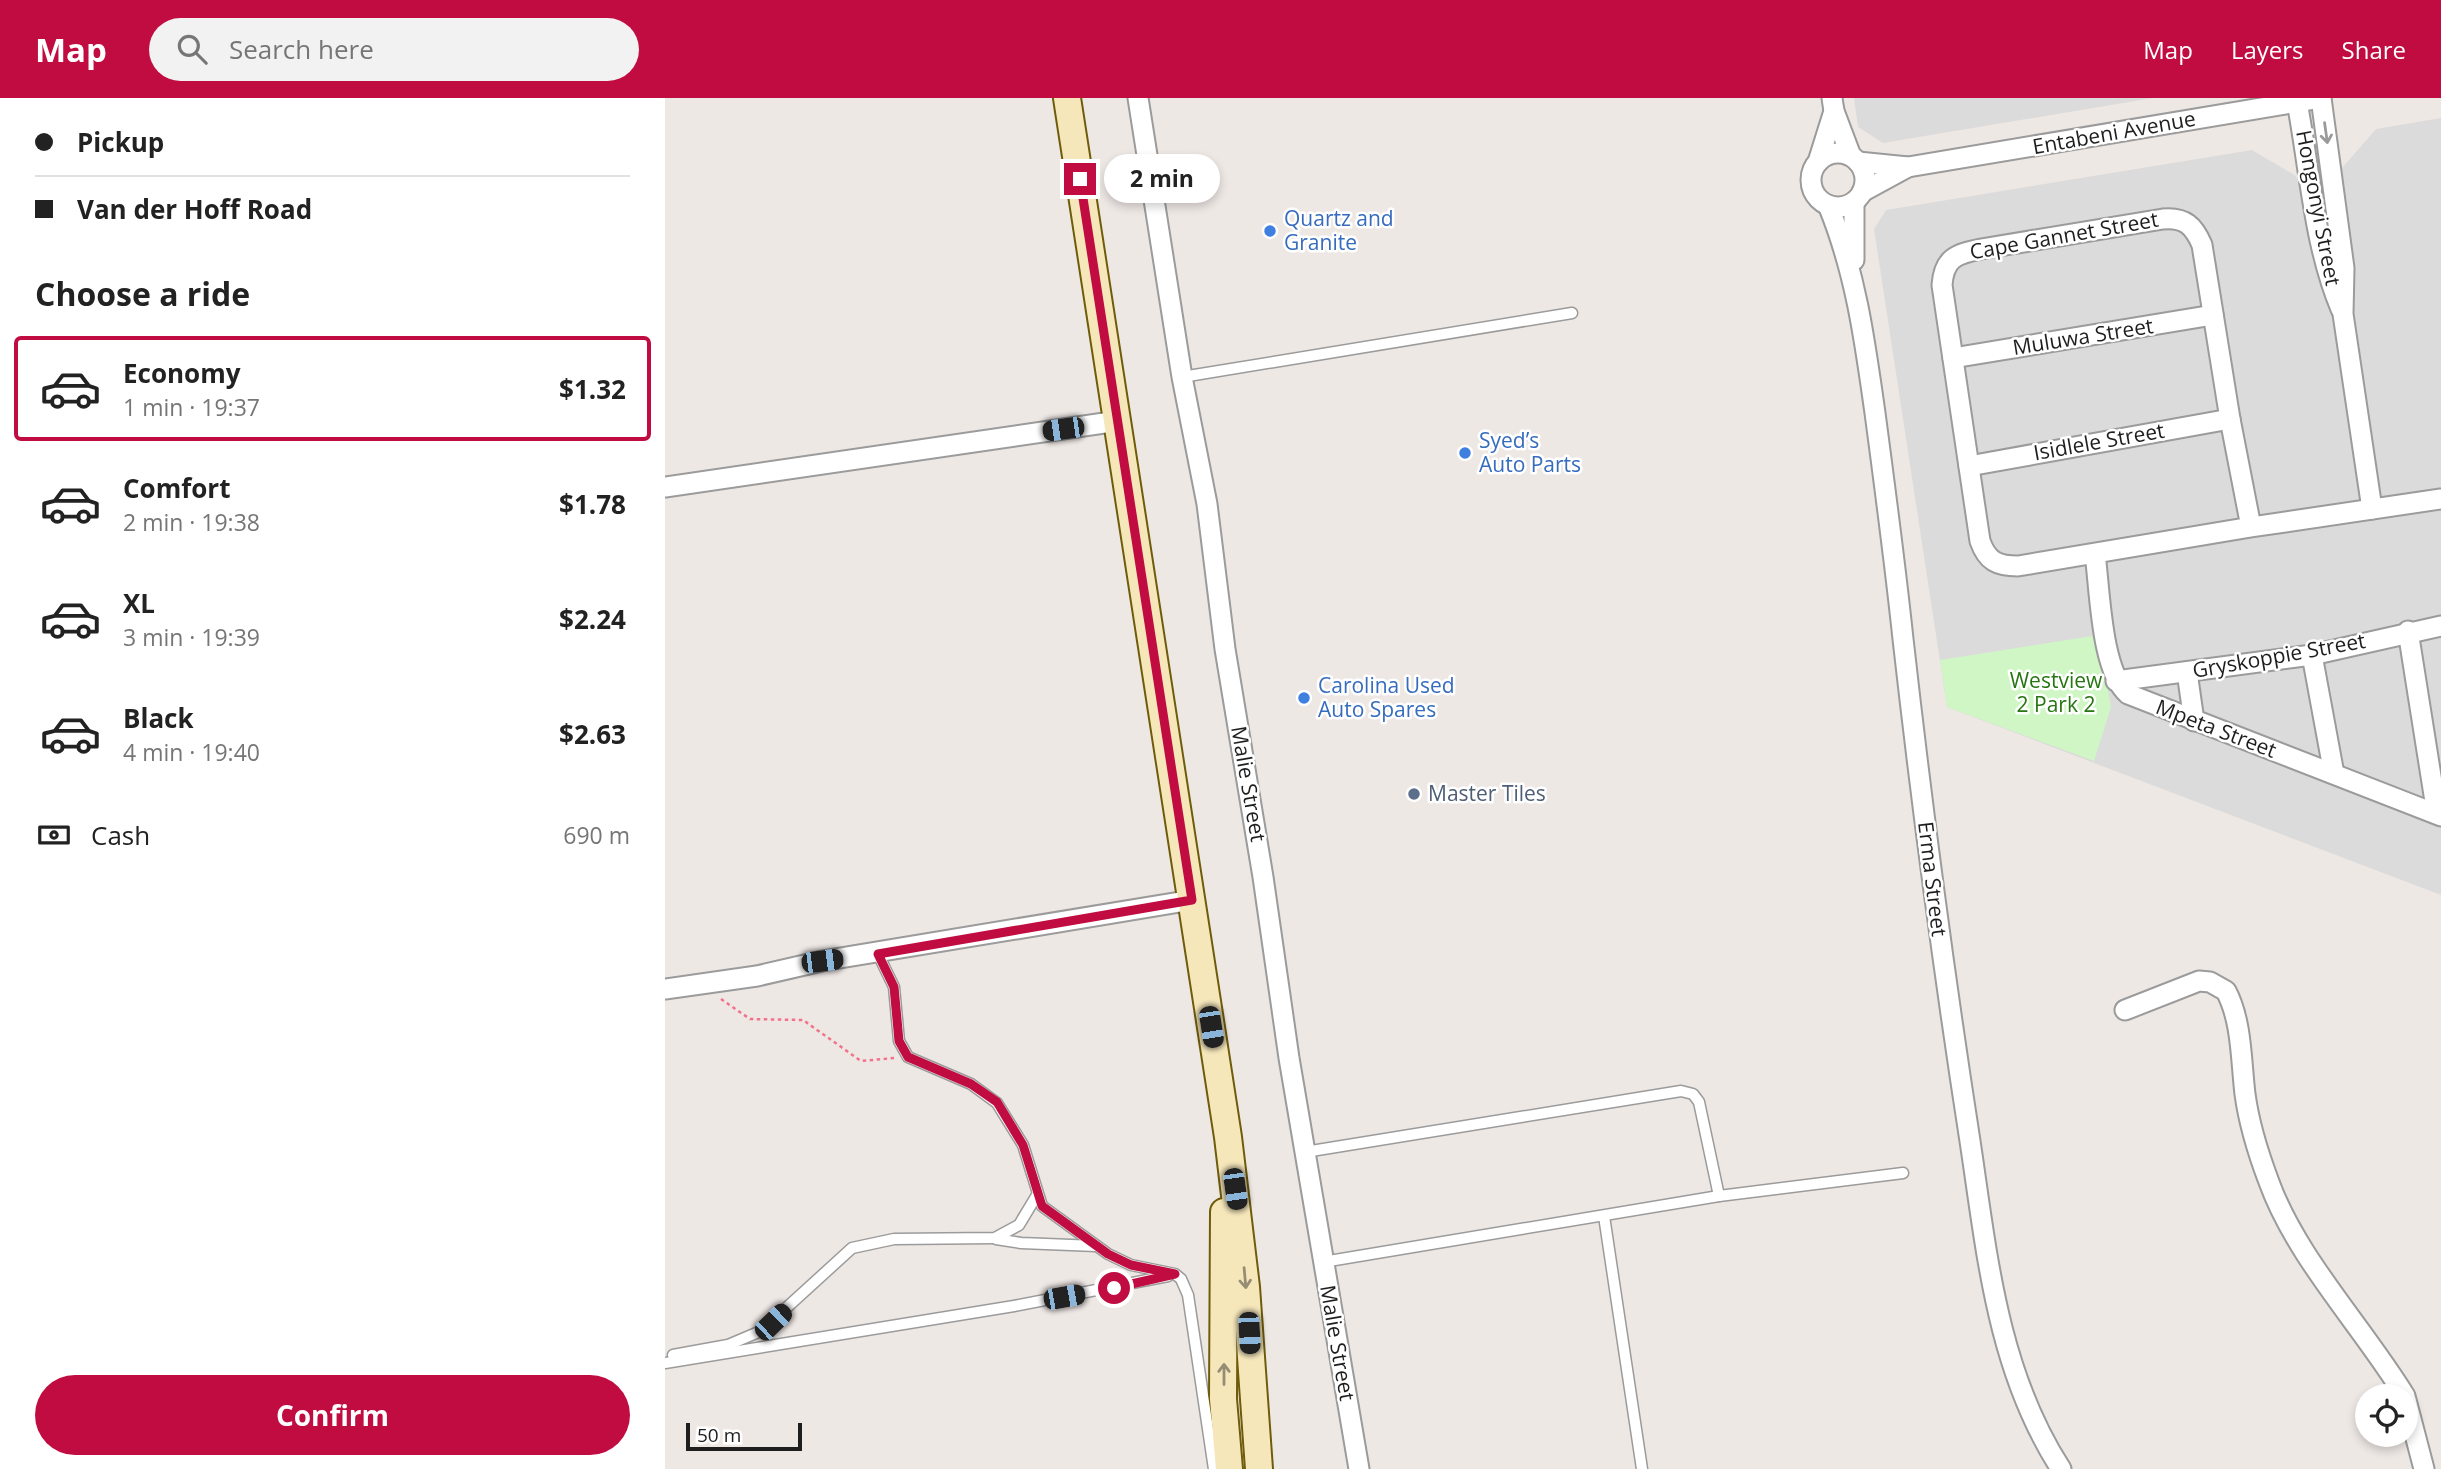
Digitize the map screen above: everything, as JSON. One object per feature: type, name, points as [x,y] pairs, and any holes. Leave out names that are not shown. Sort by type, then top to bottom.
[{"type":"main road","points":[[1067,98],[1228,1137],[1246,1287],[1259,1469]]},
{"type":"main road","points":[[1228,1137],[1223,1222],[1223,1399],[1229,1469]]},
{"type":"street","name":"Malie Street","points":[[1138,98],[1182,377],[1207,504],[1225,649],[1305,1152],[1359,1469]]},
{"type":"street","name":"Entabeni Avenue","points":[[1854,159],[1908,167],[2321,98]]},
{"type":"street","name":"Hongonyi Street","points":[[2321,98],[2344,268],[2343,314],[2372,509]]},
{"type":"street","name":"Hongonyi Street","points":[[2297,102],[2328,274],[2343,314]]},
{"type":"street","points":[[1833,105],[1854,159],[1865,178],[1858,197],[1846,206],[1828,205],[1821,201],[1812,186],[1813,169],[1818,162],[1833,105]]},
{"type":"street","points":[[1818,162],[1833,153],[1854,159]]},
{"type":"street","name":"Entabeni Avenue","points":[[1858,197],[1908,167]]},
{"type":"street","points":[[2310,171],[2331,167]]},
{"type":"street","name":"Erma Street","points":[[1853,275],[1858,197]]},
{"type":"street","name":"Erma Street","points":[[1828,205],[1853,275],[1892,536],[1944,976],[1995,1305],[2017,1384],[2046,1446],[2061,1469]]},
{"type":"street","points":[[2316,213],[2337,209]]},
{"type":"street","name":"Cape Gannet Street","points":[[2251,527],[2230,419],[2202,246],[2197,234],[2185,220],[2163,219],[1954,255],[1943,272],[1942,285],[1980,541],[1989,559],[1995,564],[2018,566],[2441,499]]},
{"type":"street","name":"Muluwa Street","points":[[1953,358],[2213,316]]},
{"type":"street","name":"Isidlele Street","points":[[1969,466],[2230,419]]},
{"type":"street","points":[[665,487],[1118,421]]},
{"type":"street","points":[[2095,554],[2110,660],[2116,681]]},
{"type":"street","name":"Gryskoppie Street","points":[[2116,681],[2312,655],[2408,631],[2441,626]]},
{"type":"street","points":[[2408,631],[2439,815]]},
{"type":"street","points":[[2312,655],[2334,774]]},
{"type":"street","points":[[2187,672],[2194,721]]},
{"type":"street","name":"Mpeta Street","points":[[2116,681],[2128,694],[2439,815]]},
{"type":"street","points":[[665,989],[1192,900]]},
{"type":"street","points":[[2125,1010],[2199,981],[2210,982],[2227,990],[2235,1013],[2254,1137],[2269,1184],[2309,1259],[2378,1352],[2397,1384]]},
{"type":"street","points":[[2418,1447],[2424,1469]]},
{"type":"lane","points":[[1182,377],[1571,313]]},
{"type":"lane","points":[[878,954],[894,987],[899,1041],[908,1057],[971,1084],[997,1102],[1023,1145],[1042,1206],[1096,1247],[1131,1265],[1175,1274],[1188,1295],[1214,1469]]},
{"type":"lane","points":[[1305,1152],[1681,1091],[1693,1094],[1699,1102],[1719,1196]]},
{"type":"lane","points":[[1323,1262],[1719,1196],[1903,1173]]},
{"type":"lane","points":[[995,1238],[1019,1224],[1037,1195]]},
{"type":"lane","points":[[1604,1216],[1642,1469]]},
{"type":"lane","points":[[665,1357],[728,1345],[754,1335],[773,1322],[852,1248],[894,1239],[995,1238],[1021,1243],[1096,1247]]},
{"type":"lane","points":[[665,1363],[1027,1303],[1175,1274]]},
{"type":"path","points":[[708,983],[722,1000],[750,1019],[803,1020],[861,1061],[908,1057]]},
{"type":"shaded area","points":[[1854,98],[2153,98],[1883,143],[1858,127]]},
{"type":"shaded area","points":[[2441,118],[2441,895],[1947,707],[1874,229],[1886,210],[2252,150],[2296,176],[2298,183],[2342,177],[2342,168],[2376,129]]},
{"type":"green space","name":"Westview 2 Park 2","points":[[2099,635],[2111,707],[2094,761],[1947,707],[1940,660]]},
{"type":"place","name":"Quartz and Granite","points":[[1270,231]]},
{"type":"place","name":"Syed’s Auto Parts","points":[[1465,453]]},
{"type":"place","name":"Carolina Used Auto Spares","points":[[1304,698]]},
{"type":"place","name":"Master Tiles","points":[[1414,794]]},
{"type":"route","points":[[1080,179],[1192,900],[878,954],[894,987],[899,1041],[908,1057],[971,1084],[997,1102],[1023,1145],[1042,1206],[1052,1216],[1108,1254],[1131,1265],[1175,1274],[1114,1288]]}]
